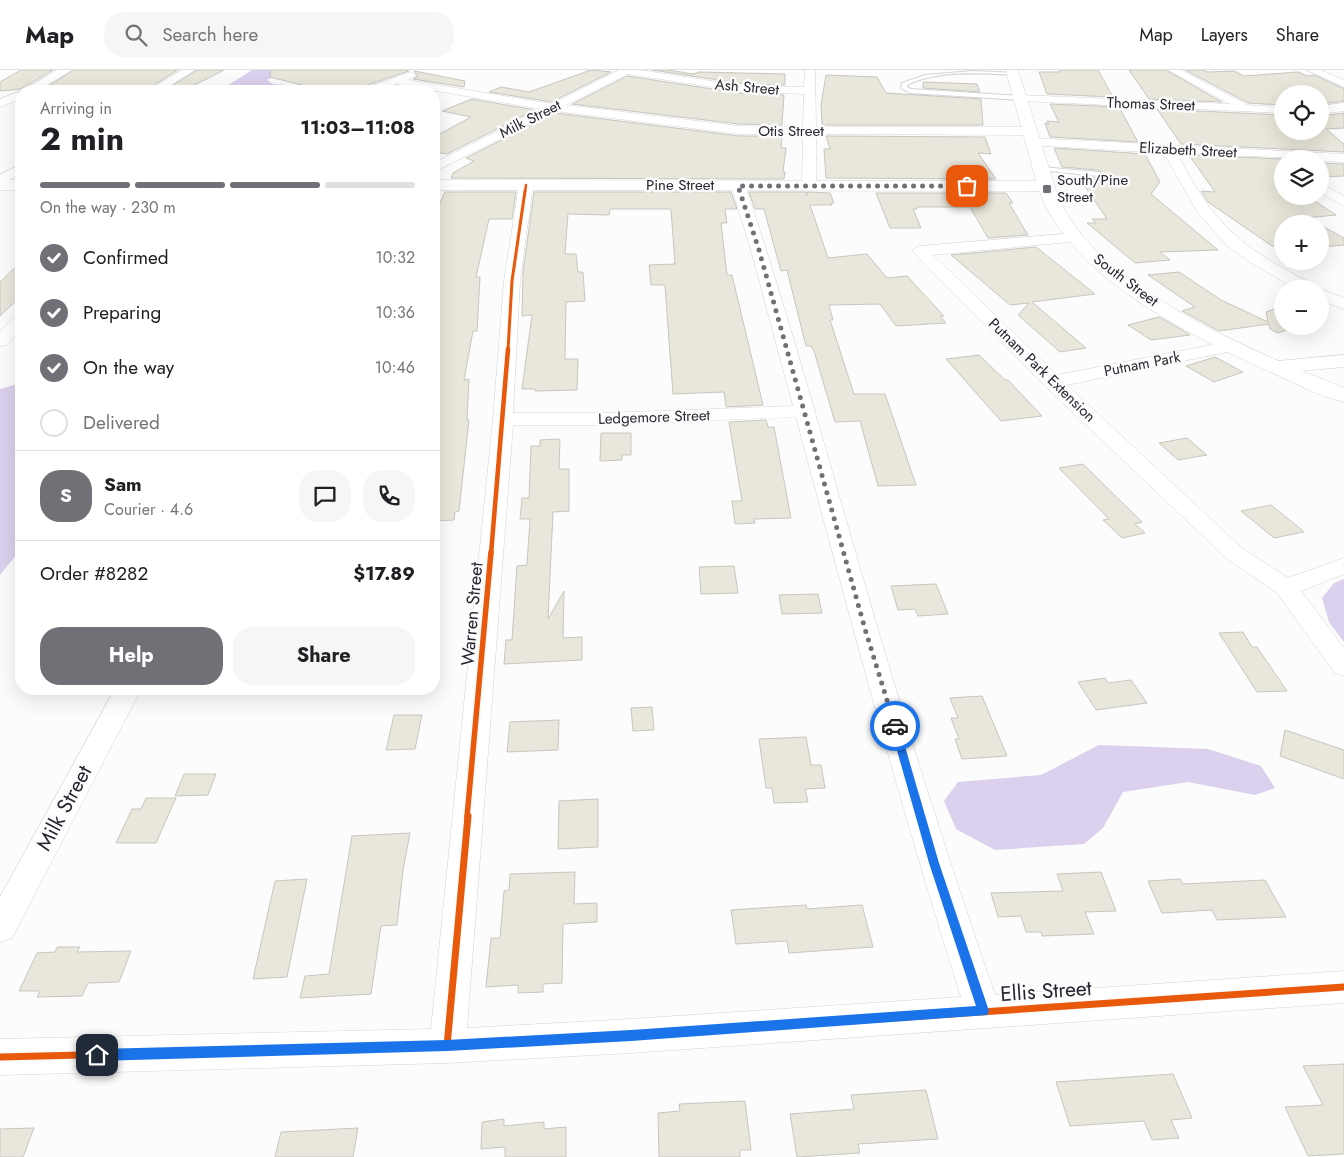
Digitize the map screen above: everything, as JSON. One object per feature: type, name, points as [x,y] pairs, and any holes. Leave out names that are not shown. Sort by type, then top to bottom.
[{"type":"main road","points":[[39,85],[66,70]]},
{"type":"main road","name":"South Street","points":[[1013,72],[1043,177],[1060,218],[1075,238],[1095,259],[1144,296],[1188,323],[1232,346],[1344,396]]},
{"type":"main road","points":[[0,103],[15,97]]},
{"type":"main road","name":"Pine Street","points":[[440,185],[738,186],[1043,177]]},
{"type":"main road","points":[[0,185],[15,185]]},
{"type":"street","points":[[164,85],[190,70]]},
{"type":"street","name":"Ash Street","points":[[626,70],[745,89],[809,91]]},
{"type":"street","name":"Milk Street","points":[[440,165],[626,70]]},
{"type":"street","points":[[809,185],[810,70]]},
{"type":"street","points":[[1173,70],[1248,108]]},
{"type":"street","points":[[1312,70],[1344,84]]},
{"type":"street","points":[[384,85],[419,73]]},
{"type":"street","name":"Otis Street","points":[[396,81],[419,85]]},
{"type":"street","name":"Otis Street","points":[[440,89],[554,108],[734,130],[1031,136]]},
{"type":"street","name":"Thomas Street","points":[[1020,98],[1274,110]]},
{"type":"street","points":[[1329,109],[1344,107]]},
{"type":"street","points":[[1329,110],[1344,116]]},
{"type":"street","name":"Elizabeth Street","points":[[1031,136],[1168,148],[1344,158]]},
{"type":"street","points":[[1168,148],[1202,208],[1220,230],[1255,259],[1293,280]]},
{"type":"street","points":[[1269,154],[1274,157]]},
{"type":"street","points":[[0,180],[15,171]]},
{"type":"street","name":"Warren Street","points":[[447,1046],[503,418],[512,281],[526,186]]},
{"type":"street","points":[[738,186],[759,250],[934,863],[983,1011]]},
{"type":"street","points":[[1329,193],[1344,202]]},
{"type":"street","name":"Putnam Park Extension","points":[[1075,238],[919,250],[1052,382],[1234,553],[1286,588],[1344,667]]},
{"type":"street","points":[[1329,298],[1344,304]]},
{"type":"street","points":[[0,341],[15,327]]},
{"type":"street","name":"Putnam Park","points":[[1052,382],[1232,346]]},
{"type":"street","points":[[1278,367],[1344,361]]},
{"type":"street","name":"Ledgemore Street","points":[[503,418],[604,419],[804,411]]},
{"type":"street","points":[[1286,588],[1344,565]]},
{"type":"street","name":"Milk Street","points":[[0,928],[125,695]]},
{"type":"street","name":"Ellis Street","points":[[0,1058],[447,1046],[631,1036],[1344,987]]},
{"type":"lane","points":[[1013,72],[935,74],[908,80],[904,84],[904,88],[910,91],[1020,98]]},
{"type":"lane","points":[[1043,177],[1098,174]]},
{"type":"shaded area","points":[[252,70],[285,70],[267,80],[273,84],[287,85],[228,85]]},
{"type":"shaded area","points":[[15,385],[15,556],[0,575],[0,389]]},
{"type":"shaded area","points":[[1344,579],[1344,642],[1329,622],[1322,598],[1334,583]]},
{"type":"shaded area","points":[[1099,745],[1208,749],[1261,766],[1275,788],[1255,795],[1188,782],[1123,792],[1103,828],[1084,844],[995,850],[956,829],[944,801],[958,782],[1041,775]]},
{"type":"building","points":[[21,70],[53,70],[28,85],[15,85],[15,90],[0,91],[0,82]]},
{"type":"building","points":[[74,70],[178,70],[154,85],[50,85]]},
{"type":"building","points":[[197,70],[224,70],[195,85],[173,85]]},
{"type":"building","points":[[271,70],[409,71],[368,85],[301,85],[270,77]]},
{"type":"building","points":[[591,70],[611,72],[552,102],[489,92],[501,87],[529,92]]},
{"type":"building","points":[[652,70],[668,70],[693,74],[699,72],[785,74],[785,85],[745,84]]},
{"type":"building","points":[[1060,70],[1098,70],[1113,97],[1047,94],[1039,72],[1060,72]]},
{"type":"building","points":[[1129,70],[1166,70],[1222,102],[1149,99]]},
{"type":"building","points":[[1185,70],[1203,70],[1208,72],[1234,71],[1244,76],[1298,72],[1307,76],[1314,75],[1344,89],[1344,101],[1329,103],[1329,85],[1274,85],[1274,105],[1248,103]]},
{"type":"building","points":[[414,71],[465,81],[464,87],[413,79],[418,76]]},
{"type":"building","points":[[826,75],[877,77],[886,93],[981,99],[983,125],[822,125],[821,105]]},
{"type":"building","points":[[627,76],[745,94],[784,95],[782,125],[739,124],[572,104]]},
{"type":"building","points":[[923,82],[977,84],[980,92],[923,88]]},
{"type":"building","points":[[472,99],[535,110],[447,154],[440,153],[440,134],[471,117],[442,111]]},
{"type":"building","points":[[1050,104],[1119,107],[1138,142],[1050,137],[1045,123],[1049,124],[1047,121],[1059,122]]},
{"type":"building","points":[[1157,109],[1274,115],[1274,140],[1329,140],[1329,132],[1344,144],[1344,152],[1329,150],[1181,144]]},
{"type":"building","points":[[555,113],[739,136],[782,136],[781,148],[786,148],[784,179],[451,178],[453,173],[474,161],[466,158]]},
{"type":"building","points":[[1344,113],[1344,128],[1329,129],[1329,115]]},
{"type":"building","points":[[826,136],[985,137],[991,154],[978,153],[996,179],[826,178],[824,149],[830,149]]},
{"type":"building","points":[[1054,148],[1145,154],[1160,182],[1151,194],[1218,250],[1160,252],[1170,260],[1135,263],[1087,223],[1096,223],[1092,219],[1107,219],[1078,176],[1098,178],[1103,173],[1098,170],[1062,167]]},
{"type":"building","points":[[1189,155],[1274,159],[1274,205],[1321,205],[1336,215],[1274,215],[1274,246],[1272,246],[1208,202],[1201,191],[1215,192]]},
{"type":"building","points":[[1329,163],[1344,164],[1344,176],[1329,177]]},
{"type":"building","points":[[445,192],[516,192],[512,219],[489,219],[476,277],[480,277],[477,331],[473,331],[464,380],[469,379],[467,420],[469,420],[459,511],[455,512],[454,520],[440,521],[440,203]]},
{"type":"building","points":[[534,192],[731,192],[737,209],[725,209],[727,223],[721,223],[727,275],[732,275],[763,405],[726,407],[724,392],[673,394],[665,286],[651,285],[649,265],[675,264],[671,209],[610,209],[609,215],[568,214],[565,254],[576,254],[578,272],[583,272],[585,301],[566,302],[565,359],[578,359],[577,390],[535,391],[535,389],[522,389],[532,315],[522,316],[523,272]]},
{"type":"building","points":[[749,192],[806,192],[807,196],[807,192],[830,193],[834,203],[831,203],[832,205],[810,205],[828,258],[867,254],[887,278],[907,276],[944,316],[940,316],[946,323],[896,326],[880,304],[829,305],[833,320],[830,320],[854,394],[885,394],[916,485],[878,486],[860,421],[835,422],[814,351],[811,346],[806,346],[787,270],[781,271],[764,209],[755,209]]},
{"type":"building","points":[[876,193],[1006,193],[1013,203],[1009,203],[1028,235],[988,238],[970,207],[916,207],[917,209],[913,209],[921,228],[890,228]]},
{"type":"building","points":[[1329,230],[1344,238],[1344,245],[1329,246]]},
{"type":"building","points":[[1036,247],[1095,294],[1032,302],[1086,348],[1060,352],[1018,315],[1029,303],[1010,305],[951,255]]},
{"type":"building","points":[[15,268],[15,302],[0,316],[0,282]]},
{"type":"building","points":[[1179,272],[1221,300],[1268,322],[1266,312],[1274,309],[1274,331],[1270,329],[1269,324],[1219,331],[1182,311],[1195,307],[1148,275]]},
{"type":"building","points":[[1159,317],[1190,335],[1151,340],[1128,325]]},
{"type":"building","points":[[979,355],[1005,380],[1008,380],[1042,416],[1001,421],[946,359]]},
{"type":"building","points":[[1215,357],[1243,372],[1214,382],[1186,366]]},
{"type":"building","points":[[766,420],[768,427],[774,427],[791,518],[754,519],[755,523],[735,524],[732,501],[742,501],[729,422]]},
{"type":"building","points":[[601,433],[631,433],[631,455],[622,455],[622,460],[600,461]]},
{"type":"building","points":[[1187,438],[1207,455],[1178,460],[1159,443]]},
{"type":"building","points":[[560,439],[559,469],[569,469],[569,511],[553,512],[548,619],[564,591],[563,638],[582,637],[582,660],[504,664],[506,640],[512,640],[517,566],[527,565],[530,519],[520,519],[522,498],[529,498],[531,446],[540,446],[540,440]]},
{"type":"building","points":[[1083,464],[1142,522],[1135,524],[1145,533],[1122,538],[1103,520],[1109,519],[1059,468]]},
{"type":"building","points":[[1271,505],[1304,532],[1274,538],[1241,511]]},
{"type":"building","points":[[734,566],[738,593],[701,594],[699,567]]},
{"type":"building","points":[[936,584],[948,614],[918,616],[915,609],[898,610],[891,586]]},
{"type":"building","points":[[818,594],[822,613],[782,614],[779,595]]},
{"type":"building","points":[[1243,632],[1252,647],[1257,647],[1287,691],[1257,692],[1219,633]]},
{"type":"building","points":[[1105,678],[1108,683],[1131,680],[1147,703],[1096,710],[1078,682]]},
{"type":"building","points":[[982,696],[1007,756],[962,759],[955,739],[959,739],[951,718],[958,718],[950,698]]},
{"type":"building","points":[[652,707],[654,730],[633,731],[631,708]]},
{"type":"building","points":[[394,715],[422,715],[415,749],[386,750]]},
{"type":"building","points":[[559,720],[558,750],[507,752],[510,722]]},
{"type":"building","points":[[1285,730],[1344,750],[1344,779],[1280,756]]},
{"type":"building","points":[[806,737],[811,765],[821,765],[825,788],[805,789],[808,802],[774,803],[772,788],[766,788],[759,739]]},
{"type":"building","points":[[184,774],[216,774],[208,795],[175,796]]},
{"type":"building","points":[[146,798],[176,798],[156,843],[116,843],[132,809],[141,809]]},
{"type":"building","points":[[598,799],[598,847],[558,849],[559,801]]},
{"type":"building","points":[[410,833],[403,870],[397,925],[381,926],[371,994],[300,998],[305,976],[329,974],[352,836]]},
{"type":"building","points":[[575,872],[574,904],[597,903],[597,922],[563,924],[562,983],[543,984],[543,992],[518,993],[518,985],[486,987],[491,938],[500,938],[504,891],[509,890],[510,874]]},
{"type":"building","points":[[1101,872],[1116,911],[1085,912],[1094,934],[1042,936],[1041,932],[1026,932],[1021,916],[998,917],[991,893],[1063,891],[1057,874]]},
{"type":"building","points":[[307,879],[287,977],[253,979],[275,881]]},
{"type":"building","points":[[1180,879],[1183,884],[1265,880],[1286,917],[1217,920],[1212,910],[1162,913],[1148,881]]},
{"type":"building","points":[[806,905],[807,909],[862,905],[873,947],[789,953],[787,941],[736,944],[731,910]]},
{"type":"building","points":[[57,947],[80,947],[77,952],[131,951],[119,982],[88,983],[82,996],[37,997],[40,991],[19,991],[37,953],[55,952]]},
{"type":"building","points":[[1344,1064],[1344,1154],[1308,1156],[1285,1107],[1323,1105],[1303,1066]]},
{"type":"building","points":[[1173,1074],[1192,1118],[1171,1120],[1179,1138],[1152,1140],[1144,1121],[1070,1126],[1056,1082]]},
{"type":"building","points":[[926,1090],[938,1139],[858,1144],[860,1153],[797,1157],[790,1114],[854,1109],[851,1095]]},
{"type":"building","points":[[745,1101],[751,1150],[740,1150],[740,1157],[659,1157],[658,1113],[680,1111],[679,1104]]},
{"type":"building","points":[[504,1119],[504,1126],[544,1122],[544,1129],[566,1127],[566,1157],[505,1157],[505,1147],[481,1149],[482,1122]]},
{"type":"building","points":[[34,1128],[23,1157],[0,1157],[0,1129]]},
{"type":"building","points":[[358,1128],[353,1157],[275,1157],[281,1132]]},
{"type":"cycle path","points":[[447,1046],[503,419],[512,281],[526,185]]},
{"type":"cycle path","points":[[0,1057],[447,1046],[631,1036],[1344,987]]},
{"type":"way so far","points":[[895,726],[865,629],[826,482],[759,250],[738,186],[967,186]]},
{"type":"place","name":"South/Pine Street","points":[[1047,189]]},
{"type":"route","points":[[97,1055],[447,1046],[631,1036],[983,1011],[934,863],[895,726]]}]
